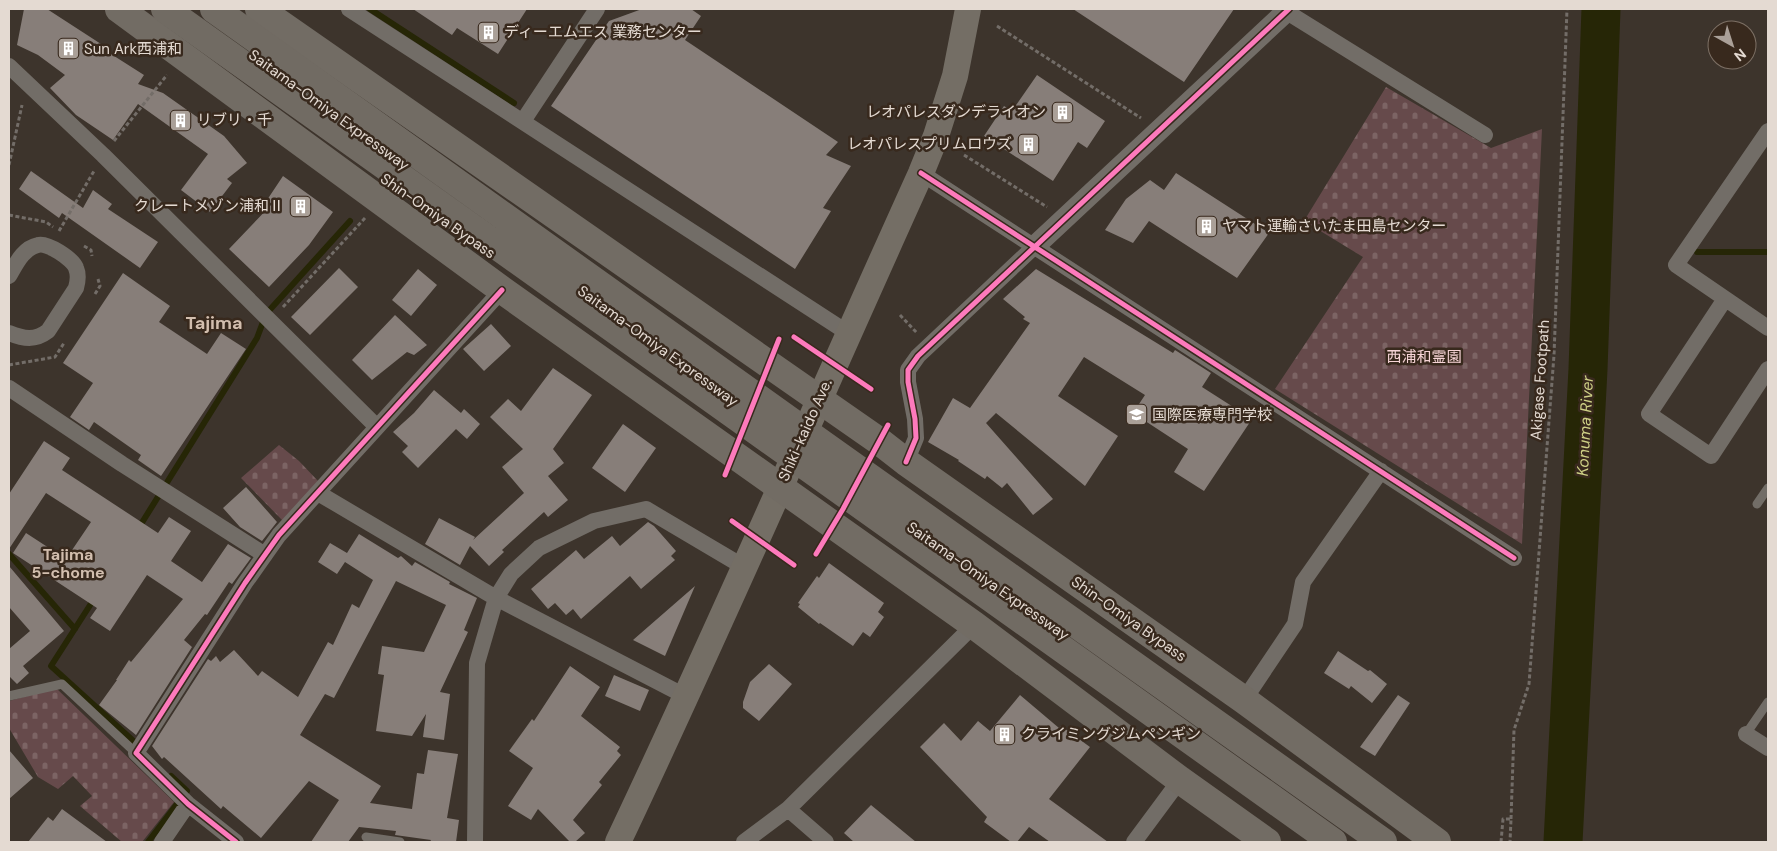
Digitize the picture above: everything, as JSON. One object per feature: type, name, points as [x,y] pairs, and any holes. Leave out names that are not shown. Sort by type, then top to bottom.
[{"type":"highway","points":[[119,9],[502,290],[974,625],[1180,780],[1267,842]]},
{"type":"highway","name":"Shin-Omiya Bypass","points":[[147,9],[729,424]]},
{"type":"highway","name":"Saitama-Omiya Expressway","points":[[165,9],[1333,842]]},
{"type":"highway","name":"Saitama-Omiya Expressway","points":[[214,9],[1383,842]]},
{"type":"highway","points":[[228,9],[752,382]]},
{"type":"highway","name":"Shin-Omiya Bypass","points":[[259,9],[819,399],[1244,700],[1437,842]]},
{"type":"highway","name":"Shin-Omiya Bypass","points":[[876,471],[1396,842]]},
{"type":"highway","points":[[854,511],[1315,842]]},
{"type":"main road","name":"Shiki-kaido Ave.","points":[[618,842],[687,696],[921,173],[936,136],[955,76],[968,9]]},
{"type":"street","points":[[349,9],[848,333]]},
{"type":"street","points":[[523,122],[597,9]]},
{"type":"street","points":[[906,462],[916,438],[908,370],[918,356],[1286,10],[1485,135]]},
{"type":"street","points":[[9,66],[103,155],[376,427]]},
{"type":"street","points":[[1768,131],[1676,265],[1768,328]]},
{"type":"street","points":[[921,173],[1514,558]]},
{"type":"street","points":[[9,276],[25,252],[31,247],[44,244],[72,261],[76,266],[78,281],[67,302],[48,331],[42,336],[29,339],[9,333]]},
{"type":"street","points":[[236,842],[188,804],[136,753],[245,583],[279,535],[502,290]]},
{"type":"street","points":[[1725,299],[1649,414],[1711,456],[1768,369]]},
{"type":"street","points":[[9,388],[122,464],[266,555]]},
{"type":"street","points":[[1244,700],[1296,624],[1302,582],[1381,471]]},
{"type":"street","points":[[318,493],[496,598],[687,696]]},
{"type":"street","points":[[475,842],[477,663],[496,598],[511,574],[539,548],[594,521],[646,509],[744,567]]},
{"type":"street","points":[[744,842],[788,809],[974,625]]},
{"type":"street","points":[[1746,734],[1768,748]]},
{"type":"street","points":[[1134,842],[1180,780]]},
{"type":"street","points":[[162,842],[188,804]]},
{"type":"street","points":[[788,809],[826,842]]},
{"type":"lane","points":[[1757,504],[1768,488]]},
{"type":"lane","points":[[9,696],[62,684],[136,753]]},
{"type":"lane","points":[[1746,734],[1768,702]]},
{"type":"lane","points":[[366,837],[400,842]]},
{"type":"path","points":[[996,26],[1146,121]]},
{"type":"path","points":[[59,231],[103,155],[167,75]]},
{"type":"path","points":[[9,165],[22,105],[35,90]]},
{"type":"path","points":[[964,155],[1051,210]]},
{"type":"path","points":[[274,325],[279,311],[366,218]]},
{"type":"path","points":[[900,315],[911,327]]},
{"type":"path","points":[[1501,842],[1502,819],[1511,819]]},
{"type":"green space","name":"西浦和霊園","points":[[1386,87],[1491,148],[1542,129],[1522,544],[1275,389],[1363,257],[1304,221]]},
{"type":"green space","points":[[279,445],[299,461],[318,481],[283,521],[241,478]]},
{"type":"green space","points":[[56,688],[174,802],[142,842],[122,842],[80,806],[92,796],[73,776],[58,789],[38,777],[9,728],[9,701]]},
{"type":"building","points":[[24,9],[47,9],[101,44],[100,47],[144,75],[138,84],[163,93],[224,136],[247,163],[227,179],[232,183],[210,212],[181,190],[208,154],[138,104],[113,140],[76,115],[50,88],[65,75],[38,55],[17,45]]},
{"type":"building","name":"ディーエムエス 業務センター","points":[[413,9],[527,9],[498,54],[457,28],[452,35]]},
{"type":"building","points":[[642,9],[691,9],[701,16],[685,40],[838,142],[826,155],[851,166],[823,208],[831,211],[795,269],[551,106],[609,21]]},
{"type":"building","points":[[1073,9],[1234,9],[1184,82]]},
{"type":"building","points":[[1037,75],[1105,121],[1087,148],[1078,142],[1053,181],[984,136],[1004,106],[1012,111]]},
{"type":"building","points":[[31,171],[83,208],[93,190],[112,204],[108,209],[158,242],[140,268],[62,213],[59,218],[19,189]]},
{"type":"building","name":"ヤマト運輸さいたま田島センター","points":[[1176,173],[1269,233],[1237,278],[1149,221],[1133,243],[1105,230],[1126,199],[1150,180],[1164,190]]},
{"type":"building","points":[[283,176],[333,212],[309,245],[269,287],[229,249],[272,204],[267,200]]},
{"type":"building","points":[[339,268],[358,287],[310,335],[291,317]]},
{"type":"building","points":[[418,269],[437,285],[411,316],[392,300]]},
{"type":"building","points":[[1036,269],[1173,353],[1175,350],[1211,373],[1202,387],[1252,419],[1204,491],[1174,472],[1188,449],[1133,413],[1145,395],[1084,357],[1058,396],[1118,436],[1085,486],[996,413],[986,423],[1053,499],[1033,515],[1007,483],[1002,488],[987,476],[985,479],[959,460],[928,442],[953,398],[970,408],[1030,323],[1023,319],[1025,317],[1003,299]]},
{"type":"building","points":[[123,273],[170,306],[159,322],[207,354],[221,333],[246,349],[161,476],[138,460],[141,455],[94,422],[89,430],[70,417],[93,383],[63,363]]},
{"type":"building","points":[[395,315],[427,345],[414,355],[407,352],[372,380],[352,360]]},
{"type":"building","points":[[491,324],[511,346],[484,371],[463,349]]},
{"type":"building","points":[[553,368],[592,395],[553,449],[564,463],[548,476],[568,500],[548,517],[544,512],[502,550],[504,552],[489,566],[470,546],[460,565],[425,544],[439,518],[475,537],[473,540],[524,493],[502,467],[523,449],[490,417],[508,399],[521,411]]},
{"type":"building","points":[[434,390],[461,413],[464,409],[480,424],[467,439],[456,429],[418,468],[402,452],[408,446],[393,432],[414,413]]},
{"type":"building","points":[[623,424],[656,448],[625,492],[592,468]]},
{"type":"building","points":[[44,441],[70,458],[62,470],[158,533],[169,517],[191,531],[171,561],[202,582],[228,544],[251,558],[232,584],[229,582],[207,615],[205,614],[184,640],[192,647],[136,735],[99,705],[129,660],[131,662],[183,599],[147,575],[110,631],[90,618],[97,608],[13,553],[26,533],[66,559],[91,522],[46,493],[9,549],[9,494]]},
{"type":"building","points":[[246,487],[277,522],[262,541],[240,527],[223,508]]},
{"type":"building","points":[[648,522],[654,526],[676,551],[671,556],[675,560],[641,589],[630,576],[581,619],[573,609],[566,615],[555,603],[548,609],[531,589],[576,550],[584,559],[612,536],[620,546]]},
{"type":"building","points":[[359,534],[398,558],[401,556],[412,566],[415,562],[450,582],[449,584],[477,598],[464,630],[468,632],[440,692],[450,694],[444,740],[423,737],[426,714],[412,736],[376,731],[384,675],[378,674],[382,646],[424,652],[446,605],[396,581],[334,698],[325,694],[300,735],[381,786],[370,803],[412,809],[417,773],[424,774],[428,750],[458,754],[447,818],[459,820],[456,842],[430,842],[431,840],[395,835],[396,831],[359,827],[348,842],[311,842],[339,800],[309,781],[261,838],[223,806],[221,809],[164,757],[162,759],[152,746],[208,659],[211,661],[216,656],[220,662],[234,650],[258,676],[262,671],[298,697],[328,642],[333,645],[352,604],[359,608],[373,580],[345,562],[337,574],[318,562],[330,543],[347,553]]},
{"type":"building","points":[[829,563],[884,603],[878,612],[884,617],[870,637],[863,632],[853,646],[819,624],[798,607],[800,604],[798,603],[817,576],[819,578]]},
{"type":"building","points":[[9,566],[64,631],[23,666],[29,673],[17,684],[9,678],[9,649],[30,631],[9,607]]},
{"type":"building","points":[[695,586],[665,656],[633,640]]},
{"type":"building","points":[[1338,651],[1368,671],[1370,670],[1387,684],[1372,703],[1351,686],[1349,689],[1324,673]]},
{"type":"building","points":[[769,664],[792,684],[759,721],[743,708],[743,702],[750,682]]},
{"type":"building","points":[[570,666],[600,687],[581,716],[620,747],[617,751],[621,755],[599,782],[602,785],[573,820],[585,833],[575,842],[570,842],[538,809],[531,820],[508,806],[533,768],[509,751],[532,719],[534,721]]},
{"type":"building","points":[[614,675],[649,690],[640,711],[605,696]]},
{"type":"building","points":[[1020,695],[1059,728],[1061,726],[1090,747],[1049,799],[1108,842],[1050,842],[1029,827],[1017,842],[1011,842],[984,822],[987,817],[920,747],[944,723],[961,741],[978,721],[990,731]]},
{"type":"building","points":[[1398,695],[1410,703],[1375,756],[1360,747]]},
{"type":"building","points":[[9,750],[33,778],[9,799]]},
{"type":"building","points":[[871,805],[916,842],[854,842],[844,833]]},
{"type":"building","points":[[62,809],[107,842],[28,842],[48,817],[53,821]]},
{"type":"waterway","points":[[370,9],[514,103]]},
{"type":"waterway","name":"Konuma River","points":[[1563,842],[1588,369],[1601,9]]},
{"type":"waterway","points":[[138,529],[257,338],[266,314],[350,221]]},
{"type":"waterway","points":[[1593,242],[1607,243]]},
{"type":"waterway","points":[[1697,252],[1768,252]]},
{"type":"waterway","points":[[9,554],[75,629]]},
{"type":"waterway","points":[[94,599],[51,666],[140,747]]},
{"type":"waterway","points":[[148,842],[187,791],[171,776]]},
{"type":"cycle path","points":[[906,462],[916,438],[908,370],[918,356],[1289,9]]},
{"type":"cycle path","points":[[921,173],[1514,558]]},
{"type":"cycle path","points":[[236,842],[188,804],[136,753],[245,583],[279,535],[502,290]]},
{"type":"cycle path","points":[[794,337],[871,389]]},
{"type":"cycle path","points":[[725,475],[779,339]]},
{"type":"cycle path","points":[[816,554],[843,509],[888,425]]},
{"type":"cycle path","points":[[732,521],[794,565]]},
{"type":"place","name":"ディーエムエス 業務センター","points":[[488,32]]},
{"type":"place","name":"Sun Ark西浦和","points":[[68,49]]},
{"type":"place","name":"レオパレスダンデライオン","points":[[1062,112]]},
{"type":"place","name":"リブリ・千","points":[[181,120]]},
{"type":"place","name":"レオパレスプリムロウズ","points":[[1028,144]]},
{"type":"place","name":"クレートメゾン浦和Ⅱ","points":[[300,206]]},
{"type":"place","name":"ヤマト運輸さいたま田島センター","points":[[1206,226]]},
{"type":"place","name":"国際医療専門学校","points":[[1136,415]]},
{"type":"place","name":"クライミングジムペンギン","points":[[1005,734]]},
{"type":"district","name":"Tajima","points":[[214,323]]},
{"type":"district","name":"Tajima 5-chome","points":[[68,563]]}]
